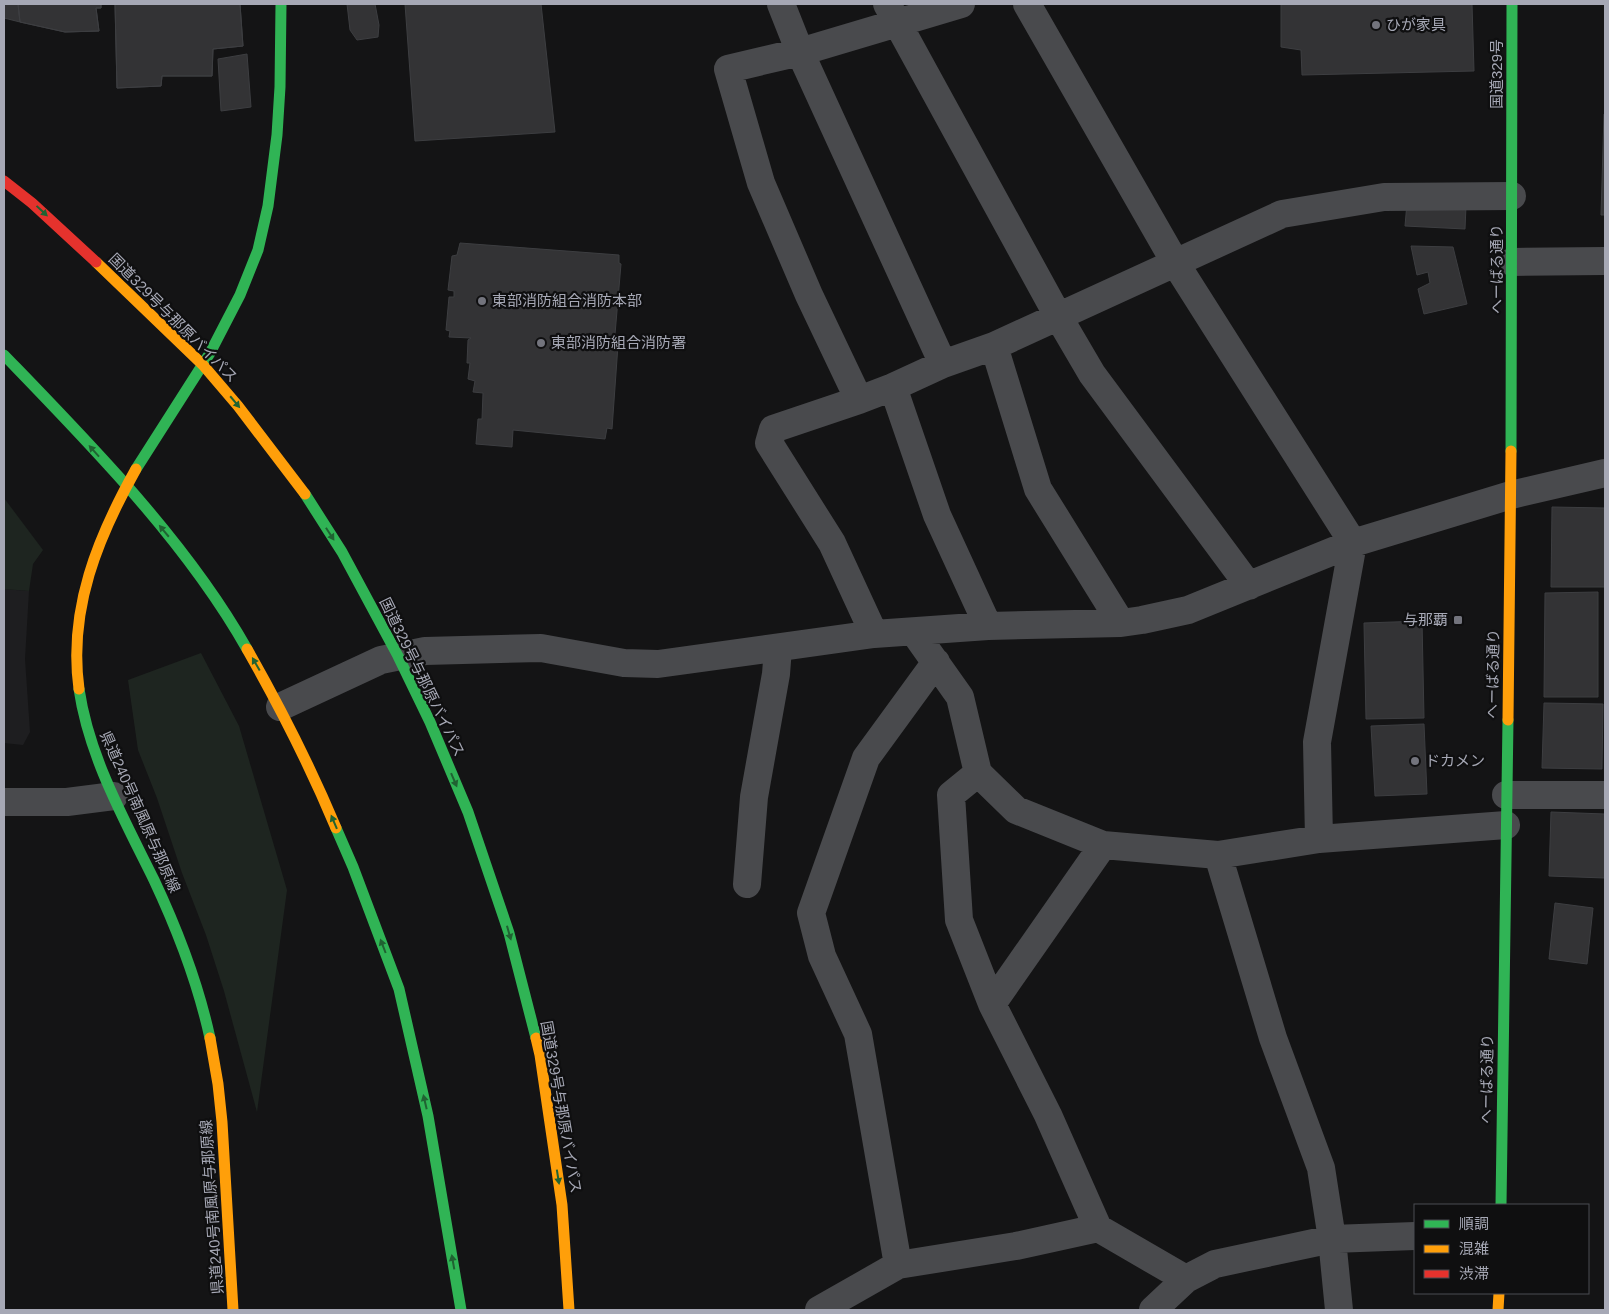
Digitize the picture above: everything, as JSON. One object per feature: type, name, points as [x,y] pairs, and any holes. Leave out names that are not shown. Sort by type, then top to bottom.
[{"type":"main road","name":"県道240号南風原与那原線","points":[[233,1310],[224,1140],[209,1029],[193,976],[171,917],[114,796],[96,755],[84,719],[76,660],[77,632],[81,600],[92,559],[112,514],[170,414],[203,365],[230,315],[252,266],[266,216],[275,152],[280,90],[281,4]]},
{"type":"main road","name":"国道329号","points":[[1512,4],[1512,144]]},
{"type":"main road","name":"へーばる通り","points":[[1501,1204],[1511,495],[1512,144]]},
{"type":"main road","name":"国道329号与那原バイパス","points":[[4,181],[32,203],[132,296],[203,365],[238,406],[302,490],[342,552],[398,656],[430,722],[468,812],[509,932],[541,1064],[562,1205],[568,1310]]},
{"type":"main road","points":[[4,355],[127,487],[171,539],[214,595],[232,622],[280,707],[319,786],[353,867],[399,989],[428,1116],[461,1310]]},
{"type":"main road","points":[[1498,1294],[1498,1310]]},
{"type":"street","points":[[781,4],[800,52],[943,364]]},
{"type":"street","points":[[859,400],[809,295],[761,183],[728,69],[800,52],[892,13],[961,4]]},
{"type":"street","points":[[1027,4],[1176,264],[1353,543],[1317,742],[1319,838]]},
{"type":"street","points":[[892,13],[1058,316],[1092,374],[1249,586]]},
{"type":"street","points":[[874,634],[832,543],[769,444],[773,429],[859,400],[943,364],[994,346],[1282,214],[1384,197],[1512,196]]},
{"type":"street","points":[[1512,262],[1605,261]]},
{"type":"street","points":[[994,346],[1038,490],[1121,623]]},
{"type":"street","points":[[893,387],[937,515],[988,626]]},
{"type":"street","points":[[280,707],[381,660],[441,651],[541,648],[624,663],[658,664],[874,634],[988,626],[1121,623],[1142,620],[1188,610],[1353,543],[1511,495],[1605,474]]},
{"type":"street","points":[[914,632],[960,697],[978,773],[1016,810],[1103,845],[1218,855],[1319,838],[1506,826]]},
{"type":"street","points":[[747,884],[754,797],[776,674],[778,648]]},
{"type":"street","points":[[898,1265],[858,1034],[822,956],[811,913],[866,758],[936,662]]},
{"type":"street","points":[[978,773],[951,794],[959,920],[992,1004],[1048,1115],[1098,1228],[1186,1279]]},
{"type":"street","points":[[1506,795],[1605,795]]},
{"type":"street","points":[[4,802],[67,802],[114,796]]},
{"type":"street","points":[[992,1004],[1103,845]]},
{"type":"street","points":[[1218,855],[1273,1038],[1321,1168],[1332,1239],[1339,1310]]},
{"type":"street","points":[[819,1310],[898,1265],[1016,1246],[1098,1228]]},
{"type":"street","points":[[1154,1310],[1186,1279],[1215,1264],[1332,1239],[1414,1236]]},
{"type":"shaded area","points":[[4,498],[43,550],[33,564],[29,591],[4,589]]},
{"type":"shaded area","points":[[4,589],[29,591],[25,659],[30,732],[23,745],[4,743]]},
{"type":"shaded area","points":[[201,653],[239,726],[287,890],[257,1112],[224,991],[206,935],[138,750],[128,680]]},
{"type":"building","points":[[4,4],[18,4],[20,22],[4,18]]},
{"type":"building","points":[[18,4],[101,4],[101,8],[96,8],[99,31],[65,32],[20,22]]},
{"type":"building","points":[[18,4],[101,4],[101,8],[96,8],[99,31],[65,32],[20,22]]},
{"type":"building","points":[[115,4],[240,4],[243,46],[213,49],[212,76],[162,76],[161,86],[117,88]]},
{"type":"building","points":[[115,4],[240,4],[243,46],[213,49],[212,76],[162,76],[161,86],[117,88]]},
{"type":"building","points":[[347,4],[375,4],[379,25],[378,37],[357,40],[350,30]]},
{"type":"building","points":[[405,4],[541,4],[555,132],[415,141]]},
{"type":"building","name":"ひが家具","points":[[1281,4],[1472,4],[1474,71],[1302,75],[1301,50],[1281,47]]},
{"type":"building","points":[[247,54],[251,107],[221,111],[218,59]]},
{"type":"building","points":[[1604,114],[1605,215],[1601,215]]},
{"type":"building","points":[[1407,203],[1466,206],[1465,229],[1405,226]]},
{"type":"building","name":"東部消防組合消防署","points":[[460,243],[619,255],[619,263],[621,264],[614,346],[618,345],[612,429],[607,428],[605,439],[513,430],[512,447],[476,444],[478,419],[482,419],[483,393],[473,392],[475,381],[468,379],[470,363],[467,363],[468,340],[471,338],[449,337],[450,331],[446,330],[449,297],[454,297],[454,291],[448,290],[452,256],[457,255]]},
{"type":"building","points":[[1411,246],[1453,247],[1467,304],[1424,314],[1418,289],[1430,283],[1428,272],[1417,275]]},
{"type":"building","points":[[1552,507],[1605,508],[1605,587],[1551,587]]},
{"type":"building","points":[[1598,592],[1598,697],[1544,697],[1545,593]]},
{"type":"building","points":[[1422,621],[1424,718],[1366,719],[1364,623]]},
{"type":"building","points":[[1544,703],[1603,704],[1602,769],[1542,768]]},
{"type":"building","points":[[1424,724],[1427,794],[1375,796],[1371,726]]},
{"type":"building","points":[[1551,812],[1605,814],[1605,878],[1549,876]]},
{"type":"building","points":[[1555,903],[1593,908],[1587,964],[1549,959]]},
{"type":"traffic: fast","points":[[136,469],[210,353],[240,295],[258,250],[268,206],[277,135],[280,87],[281,4]]},
{"type":"traffic: fast","points":[[1511,451],[1512,4]]},
{"type":"traffic: fast","points":[[4,355],[103,459],[166,532],[223,609],[247,649]]},
{"type":"traffic: fast","points":[[305,494],[342,552],[398,656],[430,722],[468,812],[509,933],[536,1038]]},
{"type":"traffic: fast","points":[[79,689],[84,714],[99,763],[163,899],[179,938],[200,997],[210,1038]]},
{"type":"traffic: fast","points":[[1501,1204],[1508,720]]},
{"type":"traffic: fast","points":[[336,828],[353,867],[399,989],[428,1116],[461,1310]]},
{"type":"traffic: slow","points":[[96,262],[203,365],[238,406],[305,494]]},
{"type":"traffic: slow","points":[[1508,720],[1511,451]]},
{"type":"traffic: slow","points":[[79,689],[78,630],[89,574],[98,547],[136,469]]},
{"type":"traffic: slow","points":[[247,649],[294,737],[336,828]]},
{"type":"traffic: slow","points":[[210,1038],[222,1122],[233,1310]]},
{"type":"traffic: slow","points":[[536,1038],[562,1205],[569,1310]]},
{"type":"traffic: slow","points":[[1498,1310],[1499,1294]]},
{"type":"traffic: jam","points":[[4,181],[32,203],[96,262]]},
{"type":"place","name":"ひが家具","points":[[1376,25]]},
{"type":"place","name":"東部消防組合消防本部","points":[[482,301]]},
{"type":"place","name":"東部消防組合消防署","points":[[541,343]]},
{"type":"place","name":"与那覇","points":[[1458,620]]},
{"type":"place","name":"ドカメン","points":[[1415,761]]}]
